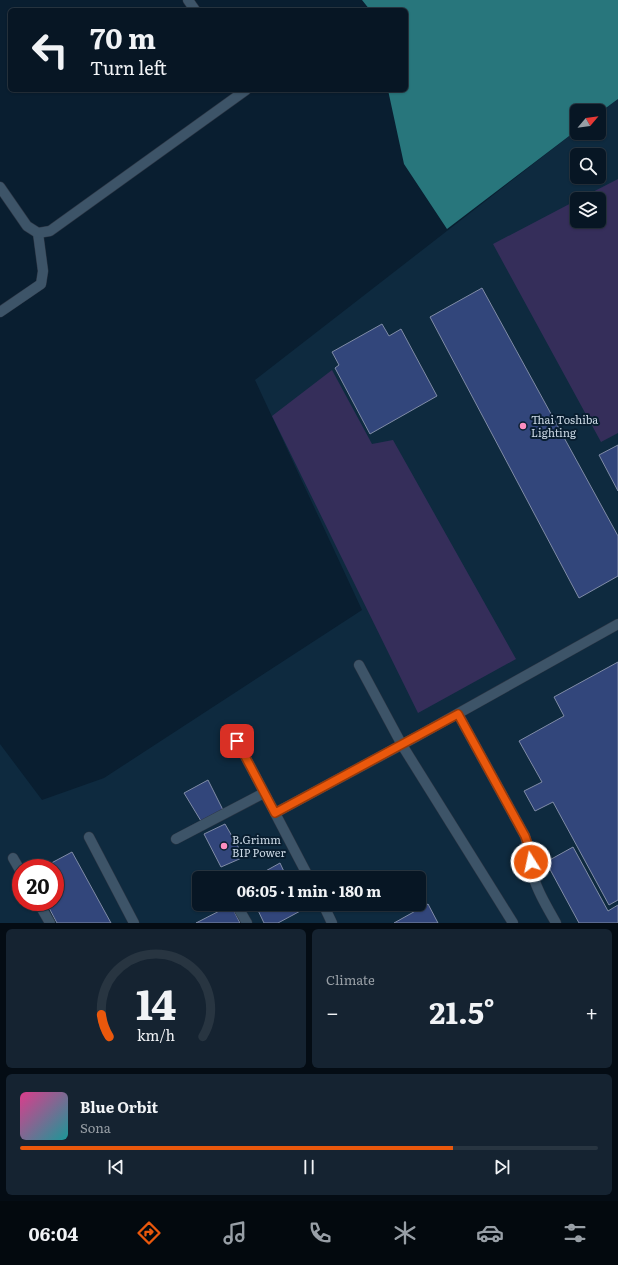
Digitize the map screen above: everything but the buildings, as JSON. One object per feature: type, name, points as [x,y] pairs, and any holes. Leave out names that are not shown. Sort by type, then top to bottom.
[{"type":"street","points":[[0,186],[27,226],[38,233],[50,231],[243,92]]},
{"type":"street","points":[[0,312],[41,284],[43,271],[38,233]]},
{"type":"street","points":[[275,813],[402,745],[618,624]]},
{"type":"street","points":[[359,665],[402,745],[513,923]]},
{"type":"street","points":[[458,714],[525,836],[530,850],[532,875],[537,889],[556,923]]},
{"type":"street","points":[[237,741],[305,871]]},
{"type":"street","points":[[176,840],[264,792]]},
{"type":"street","points":[[89,836],[134,923]]},
{"type":"street","points":[[43,911],[50,923]]},
{"type":"street","points":[[240,911],[247,923]]},
{"type":"street","points":[[326,911],[332,923]]},
{"type":"shaded area","points":[[362,0],[618,0],[618,99],[606,108],[606,104],[570,104],[570,135],[447,229],[404,164],[388,92],[408,92],[408,8],[368,8]]},
{"type":"shaded area","points":[[618,99],[618,923],[0,923],[0,744],[42,800],[104,778],[362,610],[255,380],[570,135],[570,140],[606,140],[606,108]]},
{"type":"shaded area","points":[[618,179],[618,433],[601,442],[493,244],[570,204],[570,228],[606,228],[606,192],[593,192]]},
{"type":"shaded area","points":[[332,370],[372,444],[393,440],[516,659],[418,713],[272,416]]},
{"type":"place","name":"Thai Toshiba Lighting","points":[[523,426]]},
{"type":"place","name":"B.Grimm BIP Power","points":[[224,846]]},
{"type":"route","points":[[237,741],[275,813],[458,714],[525,836],[530,850],[531,862]]}]
